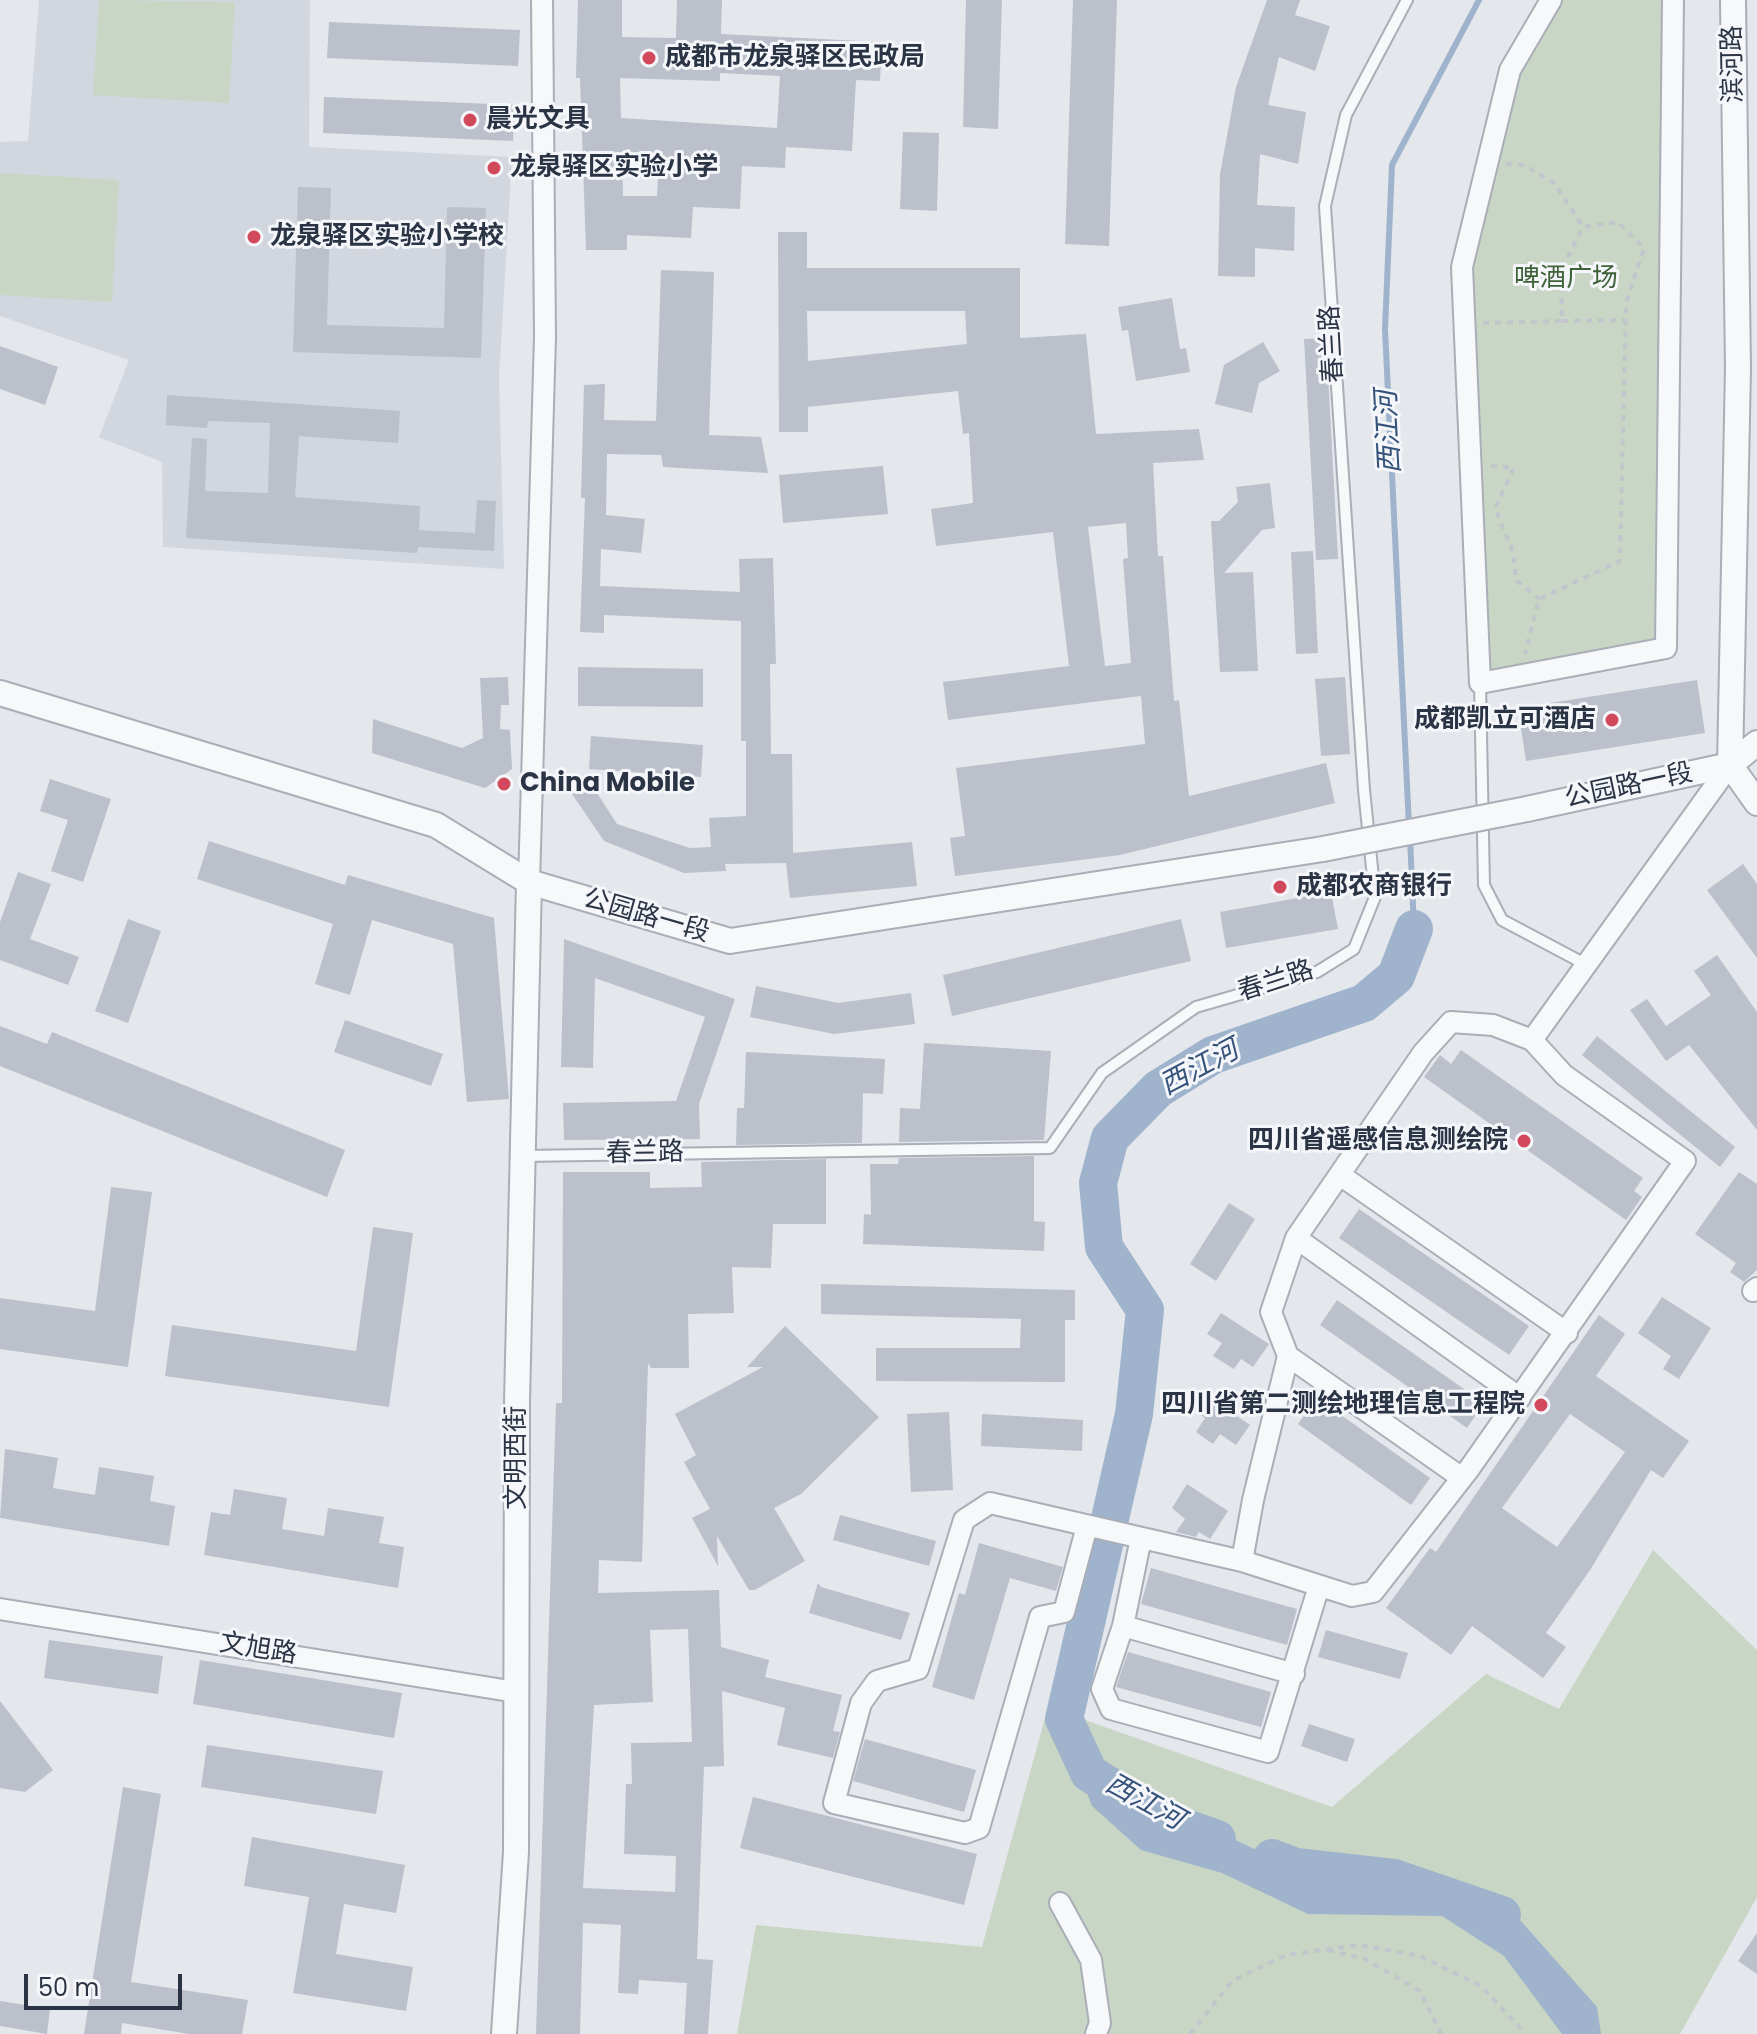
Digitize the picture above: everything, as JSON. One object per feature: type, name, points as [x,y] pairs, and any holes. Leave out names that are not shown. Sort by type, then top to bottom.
[{"type":"street","points":[[529,882],[545,337],[542,0]]},
{"type":"street","points":[[1551,0],[1510,70],[1462,267],[1480,683],[1666,648],[1673,0]]},
{"type":"street","name":"滨河路","points":[[1730,765],[1747,371],[1733,0]]},
{"type":"street","name":"公园路一段","points":[[0,693],[436,825],[529,882],[730,941],[1323,849],[1730,765]]},
{"type":"street","points":[[1532,1040],[1730,765],[1757,743]]},
{"type":"street","points":[[1730,765],[1757,803]]},
{"type":"street","name":"文明西街","points":[[504,2034],[516,1852],[529,882]]},
{"type":"street","points":[[1090,1527],[1064,1612],[1040,1617],[979,1828],[965,1833],[834,1803],[861,1703],[877,1681],[918,1669],[964,1520],[990,1503],[1242,1561],[1352,1596],[1373,1592],[1462,1478],[1520,1398],[1685,1161],[1564,1075],[1532,1040],[1493,1025],[1451,1022],[1423,1053],[1296,1238],[1271,1312],[1288,1356],[1462,1478]]},
{"type":"street","points":[[1340,1175],[1567,1333]]},
{"type":"street","points":[[1296,1238],[1520,1398]]},
{"type":"street","points":[[1242,1561],[1253,1500],[1288,1356]]},
{"type":"street","points":[[1131,1536],[1123,1626],[1102,1689],[1111,1709],[1268,1752],[1319,1586]]},
{"type":"street","name":"文旭路","points":[[0,1609],[516,1692]]},
{"type":"street","points":[[1123,1626],[1294,1674]]},
{"type":"street","points":[[1060,1903],[1091,1960],[1100,2023],[1096,2034]]},
{"type":"lane","name":"春兰路","points":[[523,1156],[1050,1148],[1102,1073],[1196,1007],[1317,972],[1354,949],[1375,897],[1362,774],[1325,206],[1346,115],[1407,0]]},
{"type":"lane","points":[[1480,683],[1484,885],[1502,920],[1585,964]]},
{"type":"path","points":[[1487,163],[1524,165],[1554,183],[1583,227]]},
{"type":"path","points":[[1539,599],[1620,561],[1626,303],[1644,248],[1618,222],[1583,227]]},
{"type":"path","points":[[1562,321],[1561,271],[1583,227]]},
{"type":"path","points":[[1465,323],[1625,320]]},
{"type":"path","points":[[1471,464],[1514,468],[1495,508],[1513,552],[1516,580],[1539,599]]},
{"type":"path","points":[[1520,676],[1539,599]]},
{"type":"path","points":[[1190,2034],[1232,1981],[1286,1955],[1358,1945],[1420,1956],[1481,1986],[1526,2034]]},
{"type":"path","points":[[1325,1949],[1365,1959],[1420,1991],[1441,2034]]},
{"type":"shaded area","name":"龙泉驿区实验小学校","points":[[39,0],[310,0],[309,147],[512,157],[499,377],[504,569],[163,547],[162,462],[99,437],[129,360],[0,316],[0,142],[28,141]]},
{"type":"green space","points":[[99,0],[235,2],[229,103],[93,95]]},
{"type":"green space","name":"啤酒广场","points":[[1551,0],[1673,0],[1666,648],[1480,683],[1462,267],[1510,70]]},
{"type":"green space","points":[[0,173],[119,180],[112,302],[0,295]]},
{"type":"green space","points":[[1653,1550],[1757,1650],[1757,1897],[1680,2034],[737,2034],[756,1925],[982,1947],[1048,1707],[1332,1807],[1486,1674],[1559,1709]]},
{"type":"water","points":[[1076,1765],[1151,1823],[1199,1823],[1278,1860],[1512,1911],[1597,2007],[1601,2034],[1562,2034],[1504,1956],[1442,1916],[1308,1914],[1222,1873],[1141,1850],[1092,1806]]},
{"type":"building","points":[[578,0],[622,0],[622,37],[676,38],[677,0],[722,0],[721,34],[882,42],[880,81],[856,80],[852,151],[786,147],[785,168],[742,166],[740,209],[693,207],[691,238],[627,235],[627,250],[586,250],[580,78],[576,78]],"holes":[[[720,73],[780,76],[777,128],[621,118],[620,78],[720,81]],[[622,158],[659,160],[657,196],[623,196]]]},
{"type":"building","points":[[966,0],[1002,0],[998,129],[963,127]]},
{"type":"building","points":[[1073,0],[1117,0],[1109,246],[1065,244]]},
{"type":"building","points":[[1267,0],[1300,0],[1295,15],[1330,26],[1315,71],[1279,57],[1268,105],[1306,112],[1298,164],[1260,154],[1257,205],[1295,207],[1294,251],[1255,248],[1255,277],[1218,276],[1220,174],[1236,87]]},
{"type":"building","points":[[329,22],[520,30],[518,66],[327,58]]},
{"type":"building","points":[[324,97],[515,105],[513,141],[323,133]]},
{"type":"building","points":[[903,132],[939,133],[937,211],[900,209]]},
{"type":"building","name":"龙泉驿区实验小学校","points":[[298,187],[331,188],[327,325],[444,328],[447,207],[486,208],[481,358],[293,352]]},
{"type":"building","points":[[778,232],[807,232],[807,268],[1020,268],[1020,338],[1086,334],[1096,434],[1199,429],[1204,460],[1153,463],[1158,556],[1163,556],[1174,701],[1179,700],[1189,796],[1326,763],[1335,803],[1120,855],[955,876],[950,838],[965,836],[956,768],[1145,744],[1141,696],[948,720],[943,682],[1069,666],[1053,532],[936,546],[931,509],[973,503],[969,433],[963,434],[958,391],[808,407],[808,432],[779,432]],"holes":[[[807,311],[965,311],[967,344],[808,361]],[[1126,523],[1128,558],[1123,559],[1131,663],[1105,666],[1088,527]]]},
{"type":"building","points":[[661,270],[714,272],[709,435],[761,437],[768,473],[663,467],[661,455],[607,454],[606,515],[645,519],[641,553],[601,549],[600,586],[740,592],[739,559],[773,558],[776,664],[770,664],[771,754],[792,754],[793,853],[912,842],[917,886],[790,898],[786,863],[725,864],[726,871],[684,873],[604,841],[572,794],[590,782],[617,824],[690,848],[711,847],[709,818],[746,816],[746,741],[741,741],[741,621],[604,615],[604,633],[580,632],[585,498],[581,498],[584,385],[605,384],[604,420],[656,421]]},
{"type":"building","points":[[1172,298],[1180,349],[1186,348],[1190,372],[1136,381],[1128,330],[1122,331],[1118,307]]},
{"type":"building","points":[[1326,338],[1338,559],[1316,560],[1304,339]]},
{"type":"building","points":[[1263,342],[1280,371],[1259,383],[1252,413],[1215,404],[1224,365]]},
{"type":"building","points":[[0,346],[58,367],[45,405],[0,389]]},
{"type":"building","points":[[167,395],[400,411],[398,443],[299,436],[295,497],[420,506],[419,530],[475,533],[477,500],[496,501],[494,551],[418,547],[417,553],[186,538],[192,438],[207,439],[205,491],[268,493],[270,423],[208,421],[207,428],[166,425]]},
{"type":"building","points":[[883,466],[888,514],[783,523],[779,475]]},
{"type":"building","points":[[1270,483],[1275,528],[1262,530],[1224,573],[1253,572],[1258,671],[1220,672],[1211,521],[1219,521],[1238,502],[1236,487]]},
{"type":"building","points":[[1313,551],[1318,653],[1296,654],[1291,552]]},
{"type":"building","points":[[578,667],[703,669],[703,707],[578,706]]},
{"type":"building","points":[[508,677],[509,705],[501,705],[500,729],[510,730],[512,769],[485,788],[372,753],[373,719],[462,748],[483,738],[480,678]]},
{"type":"building","points":[[1345,677],[1350,754],[1321,756],[1315,679]]},
{"type":"building","name":"成都凯立可酒店","points":[[1697,680],[1705,733],[1526,761],[1518,708]]},
{"type":"building","points":[[591,736],[703,745],[701,777],[589,769]]},
{"type":"building","points":[[50,779],[111,799],[83,882],[51,871],[68,820],[40,811]]},
{"type":"building","points":[[209,841],[345,885],[348,875],[494,918],[509,1099],[467,1102],[453,944],[372,920],[350,995],[315,984],[333,924],[197,879]]},
{"type":"building","points":[[1743,864],[1757,884],[1757,958],[1707,890]]},
{"type":"building","points":[[18,872],[51,884],[30,939],[79,957],[68,985],[0,960],[0,922]]},
{"type":"building","points":[[1331,892],[1338,929],[1226,948],[1220,912]]},
{"type":"building","points":[[128,919],[161,931],[128,1023],[95,1011]]},
{"type":"building","points":[[1181,919],[1191,961],[952,1016],[943,975]]},
{"type":"building","points":[[564,939],[735,999],[699,1104],[700,1139],[564,1140],[563,1103],[676,1101],[705,1017],[595,978],[593,1068],[561,1067]]},
{"type":"building","points":[[1717,955],[1757,1012],[1757,1130],[1689,1045],[1666,1061],[1630,1010],[1647,999],[1666,1026],[1711,995],[1694,971]]},
{"type":"building","points":[[756,986],[838,1003],[911,993],[915,1024],[834,1034],[750,1017]]},
{"type":"building","points":[[345,1020],[443,1054],[431,1086],[334,1052]]},
{"type":"building","points":[[0,1026],[47,1044],[52,1032],[345,1150],[327,1197],[0,1066]]},
{"type":"building","points":[[1597,1036],[1735,1147],[1720,1167],[1582,1055]]},
{"type":"building","points":[[924,1043],[1051,1051],[1044,1140],[899,1142],[900,1108],[920,1109]]},
{"type":"building","points":[[1461,1050],[1643,1178],[1634,1191],[1642,1197],[1626,1220],[1424,1077],[1440,1055],[1451,1064]]},
{"type":"building","points":[[746,1052],[885,1059],[883,1094],[863,1093],[862,1143],[736,1145],[737,1108],[744,1108]]},
{"type":"building","points":[[1034,1156],[1034,1221],[1045,1222],[1044,1251],[863,1244],[864,1214],[871,1215],[870,1164],[898,1164],[899,1158]]},
{"type":"building","points":[[826,1159],[826,1224],[773,1224],[771,1268],[732,1267],[734,1313],[688,1314],[689,1368],[651,1368],[648,1363],[642,1562],[599,1560],[598,1593],[719,1590],[721,1647],[769,1660],[765,1677],[842,1695],[833,1731],[840,1732],[833,1758],[777,1745],[785,1708],[722,1691],[724,1766],[704,1767],[697,1959],[713,1960],[708,2034],[684,2034],[687,1983],[639,1980],[638,1994],[618,1993],[621,1925],[583,1923],[580,2034],[536,2034],[556,1403],[562,1403],[563,1172],[650,1172],[650,1188],[702,1187],[701,1162]],"holes":[[[688,1629],[692,1742],[631,1743],[632,1784],[626,1784],[624,1854],[676,1856],[675,1892],[583,1888],[594,1705],[653,1702],[650,1630]]]},
{"type":"building","points":[[1739,1172],[1757,1184],[1757,1270],[1744,1282],[1730,1272],[1736,1263],[1695,1234]]},
{"type":"building","points":[[111,1187],[152,1192],[128,1367],[0,1349],[0,1298],[95,1311]]},
{"type":"building","points":[[1229,1203],[1255,1219],[1216,1281],[1190,1264]]},
{"type":"building","points":[[1359,1209],[1529,1326],[1509,1355],[1339,1238]]},
{"type":"building","points":[[373,1227],[413,1233],[389,1407],[165,1376],[172,1325],[356,1351]]},
{"type":"building","points":[[821,1284],[1075,1290],[1075,1320],[1065,1320],[1065,1382],[876,1381],[876,1348],[1020,1348],[1021,1319],[821,1314]]},
{"type":"building","points":[[1662,1297],[1711,1328],[1679,1379],[1663,1369],[1671,1356],[1638,1333]]},
{"type":"building","points":[[1337,1300],[1484,1403],[1467,1428],[1320,1325]]},
{"type":"building","points":[[1221,1313],[1269,1344],[1253,1367],[1241,1359],[1234,1369],[1213,1356],[1222,1343],[1207,1334]]},
{"type":"building","points":[[1599,1315],[1625,1334],[1596,1376],[1689,1441],[1663,1478],[1651,1470],[1590,1570],[1546,1633],[1566,1647],[1543,1678],[1472,1626],[1451,1655],[1386,1608],[1430,1548],[1436,1552]],"holes":[[[1570,1414],[1625,1452],[1557,1547],[1502,1508]]]},
{"type":"building","points":[[785,1326],[879,1417],[801,1494],[774,1508],[805,1561],[755,1590],[749,1590],[717,1536],[718,1566],[692,1518],[710,1509],[684,1462],[696,1455],[675,1414],[763,1367],[747,1367]]},
{"type":"building","points":[[1198,1389],[1250,1425],[1236,1445],[1220,1434],[1213,1444],[1196,1432],[1205,1418],[1187,1405]]},
{"type":"building","points":[[1317,1398],[1430,1478],[1411,1505],[1298,1424]]},
{"type":"building","points":[[949,1412],[953,1490],[911,1492],[907,1414]]},
{"type":"building","points":[[982,1414],[1083,1420],[1082,1451],[981,1446]]},
{"type":"building","points":[[5,1449],[58,1458],[53,1488],[95,1495],[99,1467],[154,1476],[150,1501],[175,1506],[169,1546],[0,1518]]},
{"type":"building","points":[[1187,1484],[1228,1511],[1210,1539],[1199,1532],[1196,1537],[1176,1532],[1185,1519],[1172,1508]]},
{"type":"building","points":[[234,1489],[287,1498],[282,1529],[324,1536],[328,1508],[384,1517],[379,1543],[404,1547],[398,1588],[204,1555],[211,1512],[230,1515]]},
{"type":"building","points":[[840,1515],[936,1541],[929,1566],[833,1540]]},
{"type":"building","points":[[979,1543],[1063,1567],[1056,1591],[1010,1578],[974,1700],[932,1687],[959,1593],[965,1595]]},
{"type":"building","points":[[1151,1568],[1297,1609],[1287,1645],[1141,1604]]},
{"type":"building","points":[[818,1583],[821,1587],[910,1613],[901,1640],[809,1613]]},
{"type":"building","points":[[1326,1630],[1408,1653],[1400,1679],[1318,1657]]},
{"type":"building","points":[[49,1640],[163,1656],[158,1694],[44,1678]]},
{"type":"building","points":[[1128,1652],[1271,1692],[1261,1727],[1116,1687]]},
{"type":"building","points":[[200,1660],[402,1693],[394,1738],[193,1704]]},
{"type":"building","points":[[0,1701],[53,1770],[25,1792],[0,1788]]},
{"type":"building","points":[[1309,1724],[1355,1739],[1347,1762],[1301,1746]]},
{"type":"building","points":[[865,1739],[976,1770],[964,1812],[853,1781]]},
{"type":"building","points":[[207,1745],[383,1771],[376,1814],[201,1787]]},
{"type":"building","points":[[123,1787],[161,1794],[131,1982],[248,2000],[242,2034],[189,2034],[122,2023],[121,2034],[84,2034]]},
{"type":"building","points":[[753,1797],[977,1854],[964,1905],[740,1848]]},
{"type":"building","points":[[252,1837],[405,1865],[396,1913],[344,1904],[336,1954],[413,1967],[406,2011],[293,1993],[309,1897],[244,1886]]},
{"type":"building","points":[[1757,1933],[1757,1974],[1738,1961]]},
{"type":"building","points":[[0,2001],[50,2009],[47,2034],[0,2026]]},
{"type":"waterway","name":"西江河","points":[[1409,826],[1385,329],[1392,165],[1479,0]]},
{"type":"waterway","name":"西江河","points":[[1410,837],[1414,929]]},
{"type":"waterway","name":"西江河","points":[[1217,1839],[1166,1821],[1089,1773],[1064,1719],[1134,1414],[1145,1310],[1104,1247],[1098,1183],[1110,1138],[1158,1089],[1213,1055],[1364,1003],[1396,976],[1414,929]]},
{"type":"waterway","name":"西江河","points":[[1272,1858],[1296,1867],[1394,1878],[1502,1915]]},
{"type":"place","name":"成都市龙泉驿区民政局","points":[[649,58]]},
{"type":"place","name":"晨光文具","points":[[470,120]]},
{"type":"place","name":"龙泉驿区实验小学","points":[[494,168]]},
{"type":"place","name":"龙泉驿区实验小学校","points":[[254,237]]},
{"type":"place","name":"成都凯立可酒店","points":[[1612,720]]},
{"type":"place","name":"China Mobile","points":[[504,784]]},
{"type":"place","name":"成都农商银行","points":[[1280,887]]},
{"type":"place","name":"四川省遥感信息测绘院","points":[[1524,1141]]},
{"type":"place","name":"四川省第二测绘地理信息工程院","points":[[1541,1405]]}]
